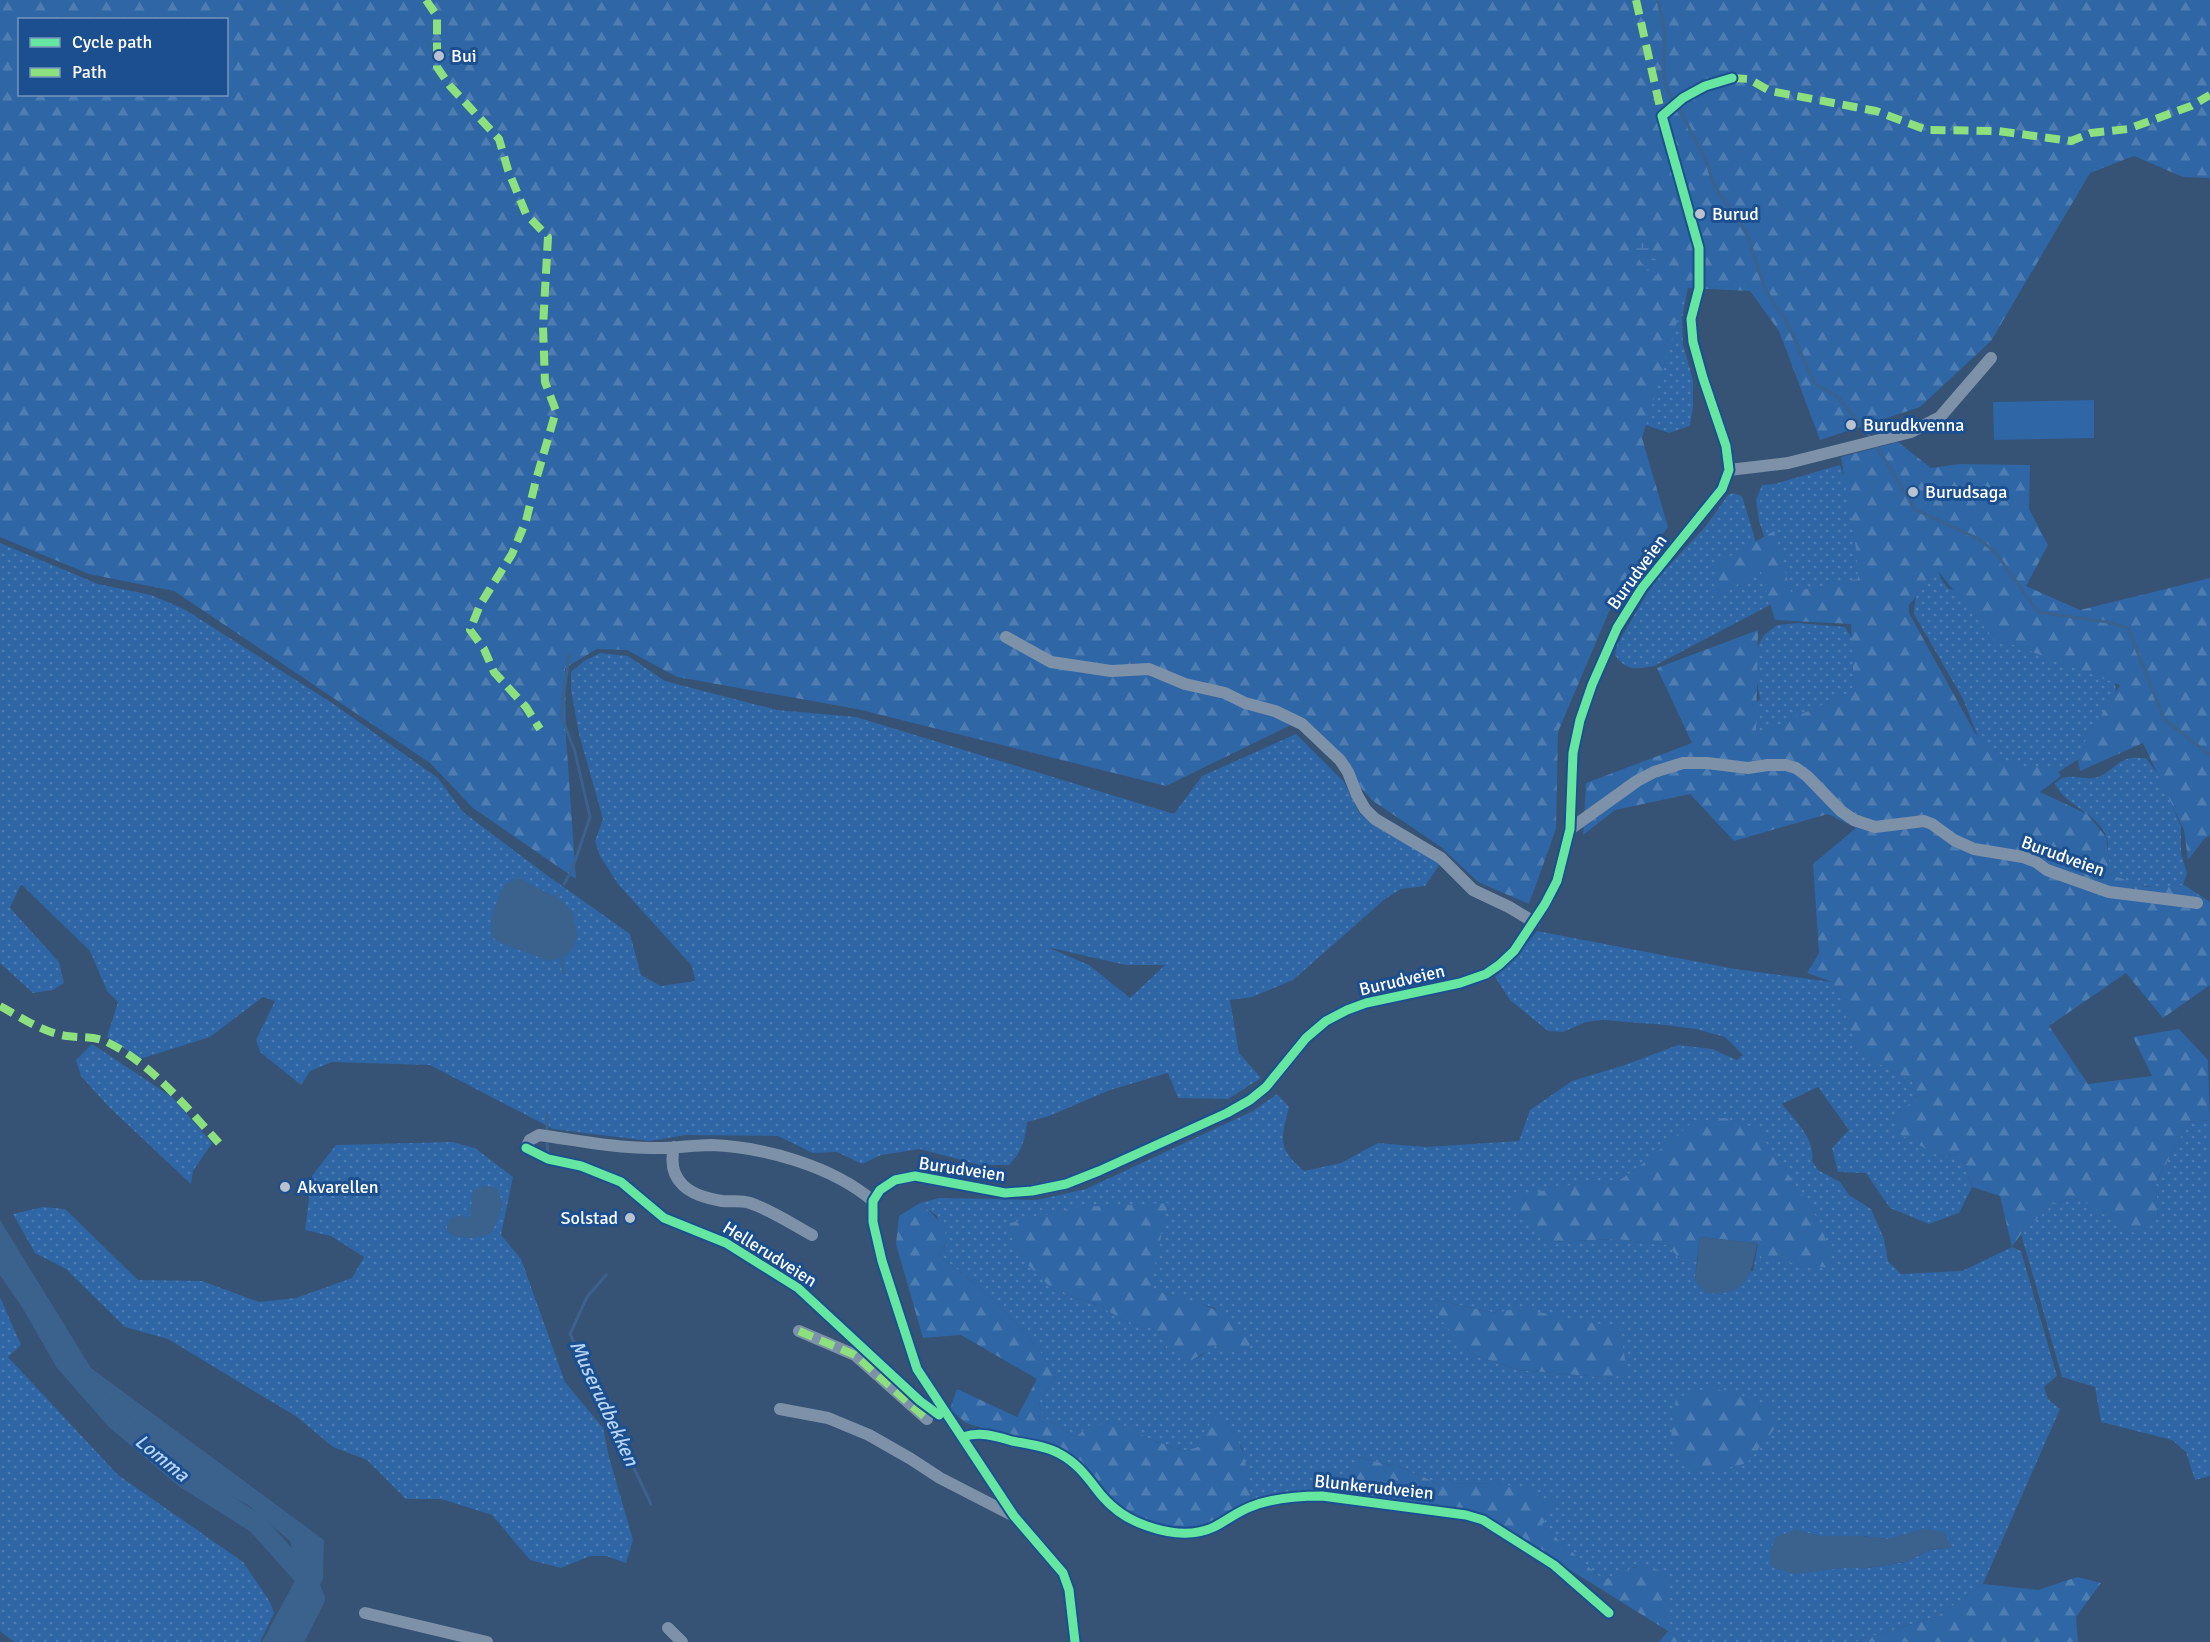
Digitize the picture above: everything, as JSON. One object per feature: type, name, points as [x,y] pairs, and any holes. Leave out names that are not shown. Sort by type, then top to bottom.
[{"type":"street","points":[[1732,78],[1705,86],[1670,109],[1699,248],[1699,288],[1691,319],[1693,342],[1702,378],[1726,446],[1730,470],[1788,463],[1911,432],[1940,417],[1991,358]]},
{"type":"street","name":"Burudveien","points":[[873,1201],[880,1190],[896,1180],[915,1176],[1005,1193],[1032,1191],[1066,1184],[1100,1171],[1227,1113],[1250,1100],[1266,1087],[1306,1038],[1326,1021],[1347,1010],[1366,1003],[1460,983],[1486,974],[1499,965],[1514,951],[1534,922],[1557,881],[1570,829],[1573,753],[1580,720],[1592,685],[1617,628],[1642,588],[1722,489],[1730,470]]},
{"type":"street","points":[[1006,637],[1051,662],[1111,671],[1149,669],[1185,684],[1225,693],[1245,703],[1275,711],[1302,724],[1340,760],[1365,809],[1375,819],[1441,858],[1473,890],[1534,922]]},
{"type":"street","name":"Burudveien","points":[[1570,829],[1637,781],[1654,772],[1683,763],[1707,763],[1748,768],[1786,765],[1796,768],[1807,776],[1841,811],[1854,820],[1875,827],[1924,821],[1954,840],[1974,849],[2023,857],[2047,870],[2109,892],[2197,903]]},
{"type":"street","points":[[526,1148],[530,1140],[539,1135],[652,1148],[710,1145],[766,1152],[831,1175],[859,1189],[873,1201],[873,1222],[882,1261],[917,1369],[1014,1516],[1063,1573],[1070,1590],[1076,1642]]},
{"type":"street","points":[[674,1147],[672,1168],[683,1186],[699,1196],[722,1201],[748,1202],[812,1235]]},
{"type":"street","points":[[799,1331],[855,1355],[927,1419]]},
{"type":"street","points":[[780,1409],[828,1418],[869,1435],[940,1478],[1014,1516]]},
{"type":"street","name":"Blunkerudveien","points":[[963,1437],[973,1434],[989,1435],[1058,1452],[1085,1473],[1117,1511],[1139,1523],[1174,1533],[1202,1531],[1250,1506],[1301,1496],[1322,1496],[1466,1515],[1483,1520],[1554,1565],[1609,1613]]},
{"type":"street","points":[[365,1613],[487,1642]]},
{"type":"street","points":[[668,1628],[682,1642]]},
{"type":"green space","points":[[0,0],[2210,0],[2210,178],[2183,177],[2134,156],[2090,173],[1991,341],[1920,407],[1820,440],[1779,331],[1750,291],[1687,288],[1642,438],[1668,527],[1613,602],[1558,732],[1556,829],[1529,904],[1478,882],[1441,847],[1373,801],[1299,721],[1166,786],[857,709],[677,677],[627,650],[597,649],[565,668],[566,737],[576,879],[473,808],[430,763],[174,591],[89,574],[0,537]]},
{"type":"green space","points":[[1637,236],[1656,259],[1657,275],[1650,275],[1632,249],[1633,238]]},
{"type":"green space","points":[[1688,288],[1682,318],[1683,344],[1693,380],[1693,406],[1690,426],[1669,433],[1640,423],[1624,289]]},
{"type":"green space","points":[[2094,400],[2094,438],[1994,440],[1993,402]]},
{"type":"green space","points":[[1898,442],[1931,468],[1960,464],[2030,465],[2029,509],[2048,545],[2026,586],[2080,610],[2210,578],[2210,835],[2204,839],[2188,860],[2184,830],[2143,743],[2080,771],[2077,754],[2120,685],[2014,645],[1998,644],[1937,570],[1909,605],[1909,613],[1975,733],[1998,759],[2019,766],[2055,768],[2061,776],[2040,792],[2087,814],[2106,837],[2111,875],[2147,887],[2184,885],[2210,902],[2210,985],[2163,1018],[2126,973],[2049,1026],[2088,1084],[2152,1076],[2133,1037],[2179,1029],[2208,1060],[2210,1124],[2207,1120],[2189,1122],[2156,1182],[2158,1219],[2134,1233],[2078,1198],[2054,1203],[2021,1234],[2012,1247],[2000,1196],[1972,1187],[1962,1156],[1937,1155],[1896,1132],[1898,1110],[1917,1100],[1914,1082],[1858,1053],[1840,996],[1832,982],[1807,973],[1819,953],[1813,864],[1856,828],[1828,814],[1734,841],[1690,794],[1615,810],[1583,835],[1586,783],[1692,743],[1657,668],[1758,630],[1756,735],[1854,690],[1851,624],[1775,620],[1760,569],[1713,601],[1716,564],[1774,531],[1791,592],[1858,579],[1856,549],[1841,457]]},
{"type":"green space","points":[[1840,465],[1846,482],[1865,586],[1793,598],[1780,583],[1759,521],[1756,500],[1762,485],[1775,484]]},
{"type":"green space","points":[[1733,493],[1742,496],[1773,599],[1770,605],[1654,666],[1628,667],[1615,655],[1617,645],[1646,595],[1663,572],[1706,526],[1728,495]]},
{"type":"green space","points":[[0,543],[98,584],[151,595],[184,609],[332,703],[438,778],[463,812],[630,934],[641,975],[661,986],[695,981],[692,966],[618,884],[600,856],[595,841],[603,819],[579,734],[571,690],[571,672],[584,661],[600,653],[628,656],[665,681],[777,710],[856,717],[1174,814],[1202,776],[1296,734],[1344,782],[1360,814],[1404,843],[1419,848],[1442,861],[1425,886],[1401,889],[1385,899],[1293,980],[1252,997],[1230,1000],[1239,1053],[1261,1078],[1228,1099],[1178,1098],[1168,1073],[1110,1090],[1049,1116],[1027,1122],[1022,1145],[1009,1165],[980,1165],[920,1149],[881,1155],[862,1164],[837,1152],[813,1153],[778,1136],[686,1135],[650,1141],[553,1129],[430,1065],[332,1062],[310,1071],[301,1085],[260,1052],[256,1040],[275,1001],[263,997],[210,1037],[140,1059],[107,1037],[118,1002],[107,991],[90,951],[21,884],[10,908],[59,962],[64,983],[53,990],[33,993],[0,963]],"holes":[[[1047,947],[1126,965],[1165,965],[1130,998],[1089,965]]]},
{"type":"green space","points":[[1934,560],[1942,581],[1949,589],[1961,591],[2111,667],[2116,689],[2108,717],[2082,757],[2052,776],[2009,772],[1983,750],[1963,699],[1914,614],[1915,600],[1920,585],[1926,570]]},
{"type":"green space","points":[[1798,623],[1845,627],[1855,643],[1865,684],[1753,750],[1745,714],[1760,699],[1754,666],[1758,646],[1764,635],[1777,625]]},
{"type":"green space","points":[[2146,758],[2163,781],[2181,827],[2181,853],[2187,873],[2183,885],[2163,889],[2115,880],[2109,867],[2108,842],[2103,830],[2098,823],[2065,797],[2055,784],[2068,777],[2099,777],[2127,759]]},
{"type":"green space","points":[[1537,931],[1735,969],[1832,982],[1840,996],[1859,1053],[1914,1082],[1917,1100],[1937,1155],[1962,1156],[1972,1187],[1959,1213],[1929,1224],[1890,1208],[1866,1173],[1838,1172],[1832,1148],[1849,1130],[1818,1087],[1782,1104],[1798,1123],[1811,1145],[1812,1161],[1818,1170],[1840,1182],[1849,1195],[1871,1209],[1884,1239],[1888,1261],[1901,1274],[1962,1271],[2012,1247],[2021,1251],[2057,1376],[2044,1387],[2048,1399],[2060,1409],[1983,1584],[1938,1616],[1854,1642],[1686,1642],[1668,1631],[1637,1566],[1603,1580],[1541,1525],[1556,1504],[1497,1483],[1439,1484],[1400,1467],[1357,1457],[1345,1493],[1295,1491],[1252,1501],[1242,1447],[1213,1417],[1199,1448],[1183,1451],[1150,1439],[1090,1426],[1075,1437],[1042,1416],[1039,1402],[1056,1377],[1048,1363],[1000,1306],[938,1255],[946,1245],[937,1216],[920,1203],[939,1198],[1037,1200],[1086,1189],[1253,1111],[1277,1094],[1289,1107],[1283,1136],[1285,1149],[1304,1171],[1341,1163],[1378,1143],[1426,1147],[1519,1141],[1530,1110],[1572,1081],[1625,1065],[1678,1045],[1712,1049],[1737,1060],[1743,1055],[1725,1037],[1696,1029],[1665,1025],[1603,1020],[1586,1022],[1563,1032],[1548,1031],[1510,1000],[1495,977],[1515,958]],"holes":[[[1755,1128],[1819,1221],[1758,1243],[1753,1271],[1695,1280],[1697,1260],[1682,1262],[1668,1245],[1616,1239],[1549,1242],[1590,1181],[1612,1185],[1636,1169]],[[1027,1220],[1150,1289],[1215,1308],[1239,1354],[1217,1345],[1208,1349],[1200,1357],[1168,1348],[1162,1335],[1146,1324],[1133,1326],[1100,1306],[1054,1291],[1010,1223]],[[1436,1300],[1496,1313],[1613,1378],[1519,1370],[1471,1354],[1441,1319]],[[1795,1530],[1820,1536],[1862,1536],[1888,1539],[1901,1536],[1952,1547],[1930,1550],[1905,1562],[1868,1568],[1843,1568]]]},
{"type":"green space","points":[[92,1044],[172,1097],[212,1143],[193,1171],[191,1184],[109,1107],[81,1076],[76,1060]]},
{"type":"green space","points":[[1725,1118],[1756,1128],[1782,1165],[1819,1221],[1830,1252],[1830,1268],[1762,1259],[1757,1243],[1700,1237],[1697,1260],[1682,1262],[1668,1245],[1616,1239],[1549,1242],[1511,1206],[1518,1196],[1590,1181],[1612,1185],[1636,1169],[1693,1122]]},
{"type":"green space","points":[[2207,1120],[2210,1124],[2210,1476],[2195,1480],[2186,1452],[2172,1440],[2101,1422],[2095,1387],[2062,1377],[2021,1234],[2054,1203],[2078,1198],[2158,1219],[2156,1182],[2189,1122]]},
{"type":"green space","points":[[452,1142],[475,1148],[513,1177],[501,1235],[521,1259],[565,1382],[603,1428],[633,1540],[626,1563],[606,1556],[590,1556],[561,1568],[530,1560],[492,1515],[441,1499],[406,1499],[367,1460],[333,1447],[297,1417],[168,1339],[125,1327],[66,1269],[35,1253],[13,1214],[43,1207],[65,1209],[138,1280],[202,1281],[259,1302],[296,1298],[352,1278],[364,1257],[331,1236],[305,1230],[312,1176],[336,1145]]},
{"type":"green space","points":[[920,1203],[938,1220],[945,1232],[946,1243],[938,1255],[1000,1306],[1043,1355],[1051,1368],[1056,1377],[1039,1402],[1042,1416],[1075,1437],[1090,1426],[1115,1422],[1150,1439],[1183,1451],[1199,1447],[1213,1417],[1224,1422],[1238,1440],[1246,1465],[1252,1501],[1197,1528],[1171,1530],[1130,1519],[1071,1454],[966,1423],[950,1409],[957,1389],[1017,1417],[1037,1379],[961,1335],[923,1338],[896,1244],[899,1216]]},
{"type":"green space","points":[[1168,1203],[1150,1289],[1194,1301],[1220,1312],[1241,1331],[1250,1345],[1248,1350],[1238,1354],[1217,1345],[1190,1361],[1168,1348],[1162,1335],[1146,1325],[1133,1326],[1100,1306],[1054,1291],[1025,1262],[1009,1233],[1010,1223],[1079,1207]]},
{"type":"green space","points":[[0,1297],[21,1345],[8,1357],[118,1475],[243,1562],[270,1602],[274,1613],[260,1642],[14,1642],[0,1631]]},
{"type":"green space","points":[[1435,1300],[1496,1313],[1518,1308],[1620,1328],[1627,1372],[1613,1378],[1519,1370],[1471,1354],[1440,1319]]},
{"type":"green space","points":[[1710,1387],[1768,1405],[1776,1427],[1747,1463],[1708,1473],[1682,1466],[1671,1438],[1676,1398]]},
{"type":"green space","points":[[1356,1457],[1400,1467],[1439,1484],[1497,1483],[1524,1488],[1556,1504],[1542,1525],[1603,1580],[1643,1566],[1651,1567],[1669,1576],[1668,1631],[1567,1568],[1468,1511],[1345,1493]]},
{"type":"green space","points":[[2077,1577],[2101,1583],[2076,1617],[2078,1642],[1854,1642],[1938,1616],[1983,1584],[2038,1590]]},
{"type":"green space","points":[[1668,1631],[1686,1642],[1659,1642]]},
{"type":"shaded area","points":[[519,878],[561,900],[573,913],[577,935],[574,947],[566,956],[549,961],[496,941],[492,935],[491,921],[504,885]]},
{"type":"shaded area","points":[[483,1186],[497,1188],[503,1205],[492,1233],[470,1238],[458,1237],[448,1232],[450,1219],[462,1215],[466,1218],[470,1217],[473,1191]]},
{"type":"shaded area","points":[[0,1220],[91,1368],[324,1540],[323,1579],[293,1642],[262,1642],[299,1573],[290,1541],[248,1505],[185,1473],[89,1386],[34,1307],[0,1274]]},
{"type":"shaded area","points":[[1700,1237],[1757,1243],[1749,1274],[1738,1288],[1730,1292],[1706,1293],[1695,1280]]},
{"type":"shaded area","points":[[1924,1529],[1944,1532],[1952,1547],[1930,1550],[1905,1562],[1868,1568],[1843,1568],[1795,1574],[1772,1567],[1770,1558],[1776,1537],[1795,1530],[1820,1536],[1862,1536],[1888,1539]]},
{"type":"waterway","points":[[1658,0],[1665,39],[1663,74],[1673,100]]},
{"type":"waterway","points":[[1679,108],[1707,163],[1714,185],[1747,234],[1765,289],[1787,323],[1815,384],[1837,396],[1871,438]]},
{"type":"waterway","points":[[1875,444],[1916,510],[1979,539],[1995,552],[2038,612],[2107,622],[2128,628],[2164,719],[2210,755]]},
{"type":"waterway","points":[[564,884],[572,870],[590,817],[575,752],[561,715],[569,656]]},
{"type":"waterway","points":[[556,897],[559,894]]},
{"type":"waterway","points":[[561,958],[564,973]]},
{"type":"waterway","points":[[547,1114],[547,1129]]},
{"type":"waterway","points":[[547,1144],[548,1152]]},
{"type":"waterway","name":"Lomma","points":[[0,1258],[30,1301],[65,1362],[115,1419],[186,1479],[257,1524],[307,1580],[315,1599],[293,1642]]},
{"type":"waterway","name":"Muserudbekken","points":[[606,1275],[587,1297],[570,1334],[651,1504]]},
{"type":"marked path","points":[[426,0],[437,16],[437,67],[450,86],[499,139],[508,170],[526,214],[548,237],[543,327],[545,382],[556,411],[526,521],[512,554],[480,605],[470,630],[484,649],[494,672],[526,707],[540,729]]},
{"type":"marked path","points":[[1636,0],[1662,116]]},
{"type":"marked path","points":[[1732,78],[1749,79],[1770,91],[1876,111],[1927,130],[1998,131],[2071,141],[2091,133],[2128,129],[2191,106],[2210,95]]},
{"type":"marked path","points":[[0,1006],[50,1032],[102,1040],[123,1051],[168,1087],[219,1143]]},
{"type":"marked path","points":[[799,1331],[855,1355],[927,1419]]},
{"type":"cycle path","points":[[1075,1642],[1069,1590],[1063,1573],[1014,1516],[917,1369],[882,1261],[873,1222],[873,1201],[880,1190],[895,1180],[915,1176],[1005,1193],[1032,1191],[1066,1184],[1227,1113],[1250,1100],[1266,1087],[1306,1038],[1326,1021],[1347,1010],[1366,1003],[1460,983],[1486,974],[1514,951],[1545,904],[1557,881],[1570,829],[1573,753],[1580,720],[1592,685],[1617,628],[1642,588],[1722,489],[1729,470],[1726,446],[1693,342],[1691,319],[1699,288],[1699,248],[1662,116],[1683,98],[1705,86],[1732,78]]},
{"type":"cycle path","name":"Hellerudveien","points":[[526,1148],[548,1159],[581,1166],[621,1182],[664,1218],[726,1243],[798,1288],[920,1401],[939,1415]]},
{"type":"cycle path","points":[[963,1437],[975,1434],[988,1435],[1055,1451],[1078,1467],[1107,1501],[1122,1514],[1134,1521],[1163,1531],[1189,1533],[1206,1530],[1258,1504],[1303,1496],[1322,1496],[1466,1515],[1483,1520],[1554,1565],[1609,1613]]},
{"type":"place","name":"Bui","points":[[439,56]]},
{"type":"place","name":"Burud","points":[[1700,214]]},
{"type":"place","name":"Burudkvenna","points":[[1851,425]]},
{"type":"place","name":"Burudsaga","points":[[1913,492]]},
{"type":"place","name":"Akvarellen","points":[[285,1187]]},
{"type":"place","name":"Solstad","points":[[630,1218]]}]
